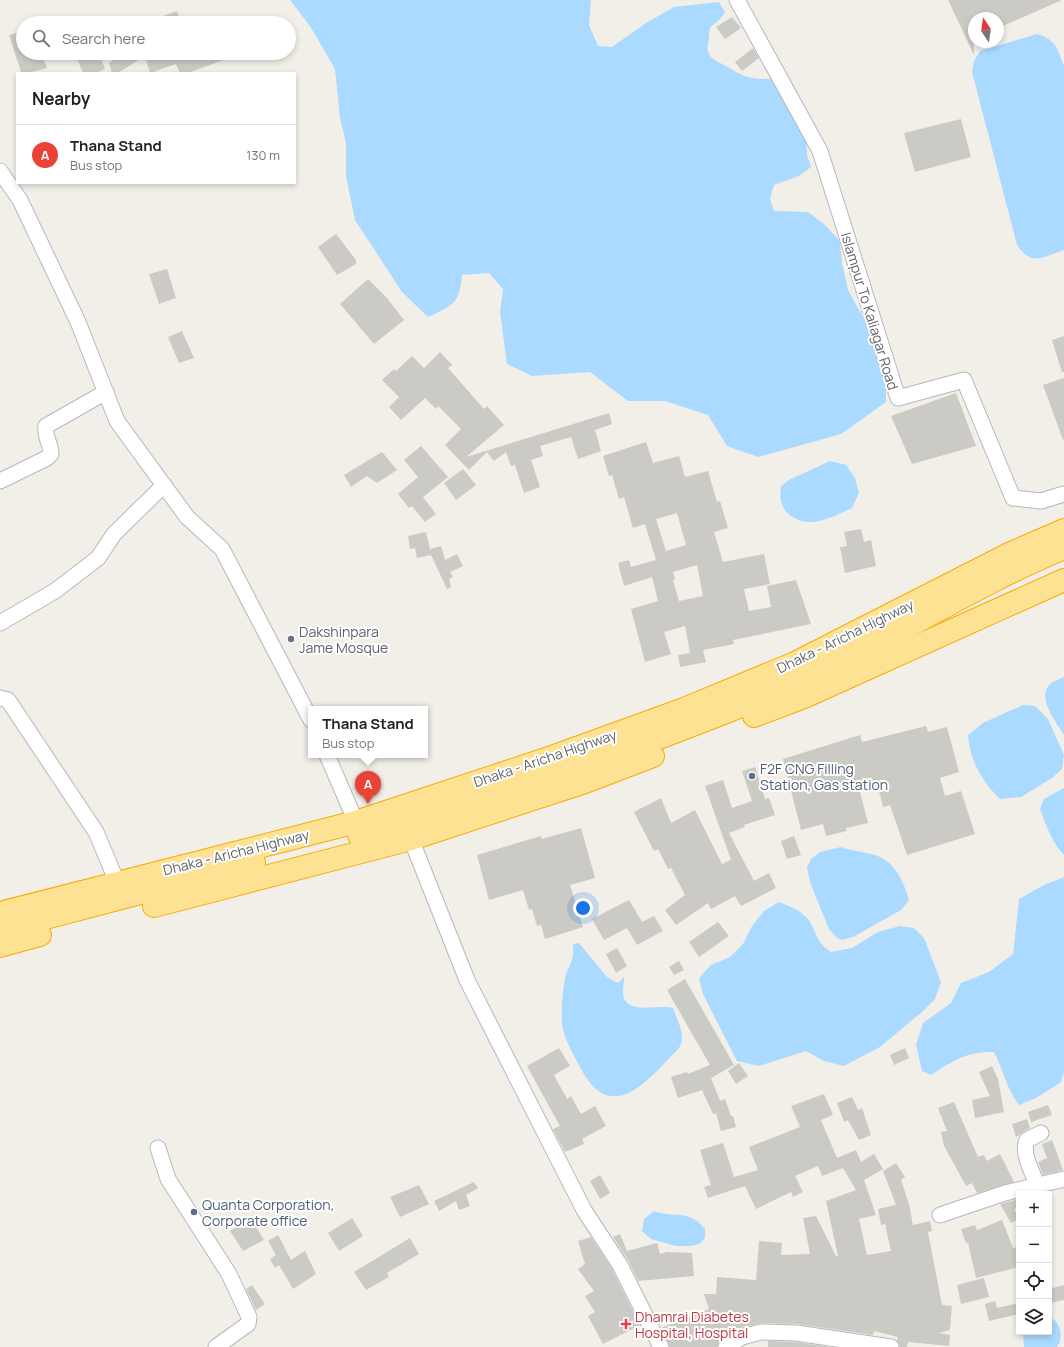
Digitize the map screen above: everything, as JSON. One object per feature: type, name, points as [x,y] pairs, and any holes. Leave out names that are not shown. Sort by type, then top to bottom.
[{"type":"highway","name":"Dhaka - Aricha Highway","points":[[0,913],[356,822],[553,756],[684,709],[795,663],[1012,562],[1064,530]]},
{"type":"highway","points":[[0,930],[99,905],[428,816],[584,766],[765,696],[839,663],[1012,562],[1064,548]]},
{"type":"highway","points":[[0,946],[411,839],[585,782],[804,697],[1054,584]]},
{"type":"street","name":"Islampur To Kaliagar Road","points":[[737,0],[820,151],[898,398],[964,380],[1013,498],[1041,501],[1064,494]]},
{"type":"street","points":[[0,171],[23,207],[78,322],[117,421],[187,517],[222,549],[308,714]]},
{"type":"street","points":[[0,481],[47,458],[51,454],[51,445],[46,436],[46,426],[106,392]]},
{"type":"street","points":[[2,617],[55,591],[98,558],[114,534],[164,486]]},
{"type":"street","points":[[0,698],[8,700],[96,832],[117,882]]},
{"type":"street","points":[[329,758],[356,822]]},
{"type":"street","points":[[411,839],[467,980],[584,1210],[620,1265],[661,1347]]},
{"type":"street","points":[[1037,1185],[1025,1151],[1025,1144],[1026,1140],[1041,1133]]},
{"type":"street","points":[[158,1148],[168,1179],[229,1274],[249,1317],[248,1324],[216,1347]]},
{"type":"street","points":[[940,1215],[1006,1193],[1064,1179]]},
{"type":"street","points":[[726,1347],[742,1337],[762,1332],[796,1333],[892,1347]]},
{"type":"water","points":[[290,0],[591,0],[589,25],[598,46],[612,47],[646,23],[674,7],[719,2],[725,12],[722,17],[710,28],[708,45],[709,54],[714,60],[745,76],[775,79],[806,135],[807,155],[811,167],[799,176],[774,185],[770,199],[774,211],[808,212],[824,224],[840,241],[842,263],[848,290],[869,328],[886,381],[886,402],[841,434],[758,457],[727,446],[708,415],[665,401],[628,401],[590,372],[532,376],[507,364],[500,312],[503,289],[489,273],[462,275],[459,293],[453,303],[443,310],[428,317],[402,292],[355,220],[346,176],[346,143],[340,118],[335,69],[310,26]]},
{"type":"water","points":[[1037,34],[1053,42],[1064,66],[1064,250],[1038,258],[1028,256],[1022,252],[1017,245],[972,72],[974,61],[980,51],[990,48],[1004,48],[1004,44]]},
{"type":"water","points":[[830,461],[846,465],[855,478],[859,493],[852,508],[821,521],[814,522],[806,522],[791,516],[783,507],[780,495],[781,486],[789,480]]},
{"type":"water","points":[[1064,677],[1064,735],[1049,710],[1045,696],[1046,690],[1050,684]]},
{"type":"water","points":[[1023,705],[1035,706],[1048,719],[1064,755],[1062,769],[1052,778],[1021,797],[1000,799],[988,786],[974,762],[968,735],[983,723]]},
{"type":"water","points":[[1064,788],[1064,855],[1053,839],[1040,809],[1044,799]]},
{"type":"water","points":[[841,847],[880,857],[886,860],[899,876],[909,900],[901,910],[853,937],[842,940],[837,938],[829,929],[811,885],[807,868],[811,859],[820,852]]},
{"type":"water","points":[[1064,877],[1064,1072],[1061,1082],[1036,1098],[1019,1105],[1011,1093],[994,1052],[968,1055],[953,1061],[931,1075],[922,1071],[916,1045],[923,1023],[951,1003],[961,983],[989,972],[1013,954],[1019,899],[1044,885]]},
{"type":"water","points":[[779,902],[790,906],[803,914],[810,921],[821,944],[831,952],[852,948],[878,932],[900,926],[914,928],[924,938],[941,982],[935,999],[880,1047],[844,1066],[824,1061],[806,1051],[759,1066],[737,1061],[703,994],[699,978],[711,965],[730,957],[743,944],[752,926],[764,911]]},
{"type":"water","points":[[579,943],[607,977],[618,983],[624,977],[623,993],[625,1000],[629,1004],[644,1008],[673,1008],[682,1033],[679,1048],[656,1072],[631,1092],[618,1096],[605,1095],[593,1086],[581,1069],[563,1030],[562,996],[566,973],[573,957],[573,944]]},
{"type":"water","points":[[654,1211],[693,1218],[705,1229],[705,1238],[699,1244],[691,1246],[676,1246],[651,1239],[642,1231],[644,1219]]},
{"type":"water","points":[[1052,1318],[1059,1326],[1061,1334],[1057,1347],[1024,1347],[1023,1335],[1052,1335]]},
{"type":"building","points":[[948,0],[1062,0],[1004,25],[1004,12],[968,12],[968,42]]},
{"type":"building","points":[[177,11],[179,16],[163,16]]},
{"type":"building","points":[[732,17],[741,28],[725,39],[716,27]]},
{"type":"building","points":[[16,33],[16,57],[9,35]]},
{"type":"building","points":[[753,48],[759,58],[742,71],[735,62]]},
{"type":"building","points":[[971,48],[974,48],[974,55]]},
{"type":"building","points":[[17,60],[44,60],[47,68],[31,72],[21,72]]},
{"type":"building","points":[[78,60],[102,60],[105,69],[98,72],[83,72]]},
{"type":"building","points":[[114,60],[139,60],[120,72],[112,72],[109,63]]},
{"type":"building","points":[[146,60],[224,60],[191,72],[180,72],[176,64],[150,72]]},
{"type":"building","points":[[961,119],[971,157],[915,172],[904,133]]},
{"type":"building","points":[[336,234],[356,260],[356,264],[337,275],[318,247]]},
{"type":"building","points":[[167,269],[176,298],[159,304],[149,274]]},
{"type":"building","points":[[368,279],[386,297],[404,320],[374,344],[340,304]]},
{"type":"building","points":[[182,331],[194,358],[179,363],[168,337]]},
{"type":"building","points":[[1064,336],[1064,372],[1062,372],[1052,340]]},
{"type":"building","points":[[440,352],[452,365],[448,368],[484,409],[487,406],[504,425],[466,457],[609,413],[612,424],[595,430],[601,451],[578,459],[571,437],[540,446],[543,456],[531,460],[540,487],[524,493],[515,465],[511,466],[506,452],[494,461],[487,452],[469,470],[445,445],[461,429],[438,406],[436,409],[425,398],[401,420],[389,407],[399,397],[382,380],[394,369],[396,371],[412,356],[424,368]]},
{"type":"building","points":[[1064,378],[1064,439],[1063,440],[1043,385]]},
{"type":"building","points":[[956,393],[976,446],[912,464],[891,416]]},
{"type":"building","points":[[646,442],[653,463],[679,456],[685,477],[708,471],[717,502],[720,501],[728,528],[714,532],[723,562],[764,554],[770,584],[744,589],[749,611],[771,607],[767,586],[796,580],[811,624],[733,640],[734,644],[703,650],[706,662],[680,667],[678,655],[690,653],[685,626],[664,632],[671,654],[645,662],[631,609],[658,601],[652,577],[624,586],[618,563],[629,560],[631,567],[656,560],[645,524],[633,528],[624,497],[619,499],[612,475],[609,476],[603,456]],"holes":[[[677,513],[686,545],[666,551],[656,519]],[[697,565],[703,596],[679,601],[673,580],[675,579],[673,572]]]},
{"type":"building","points":[[421,446],[448,477],[423,497],[436,514],[425,522],[412,506],[409,508],[398,494],[418,477],[404,460]]},
{"type":"building","points":[[382,452],[397,470],[377,483],[367,476],[351,487],[344,475]]},
{"type":"building","points":[[463,469],[476,485],[456,500],[444,483]]},
{"type":"building","points":[[861,529],[864,542],[871,540],[876,566],[845,573],[840,547],[847,546],[844,532]]},
{"type":"building","points":[[426,532],[430,549],[441,546],[445,560],[457,554],[463,566],[450,572],[453,577],[449,579],[451,587],[447,589],[431,555],[417,558],[415,548],[410,549],[408,536]]},
{"type":"building","points":[[926,726],[928,732],[947,727],[959,772],[940,778],[945,796],[961,791],[975,834],[907,855],[890,805],[883,807],[878,787],[860,792],[868,823],[846,828],[847,831],[826,836],[823,824],[801,830],[783,759],[860,735],[862,742]]},
{"type":"building","points":[[755,767],[765,799],[769,798],[775,815],[744,825],[745,827],[729,833],[754,881],[769,873],[776,888],[741,906],[735,896],[711,909],[708,903],[676,925],[665,910],[685,895],[671,868],[668,869],[658,849],[654,851],[634,812],[661,798],[671,823],[695,810],[722,864],[731,860],[705,786],[723,780],[732,808],[752,801],[742,771]]},
{"type":"building","points":[[581,828],[595,878],[570,885],[583,927],[545,939],[541,925],[537,926],[532,909],[529,910],[523,890],[489,900],[477,855],[541,836],[542,839]]},
{"type":"building","points":[[794,836],[801,855],[787,859],[781,841]]},
{"type":"building","points":[[629,900],[642,922],[654,916],[663,931],[637,945],[627,928],[604,940],[592,919]]},
{"type":"building","points":[[718,922],[729,936],[699,957],[689,942]]},
{"type":"building","points":[[617,948],[627,966],[616,973],[606,954]]},
{"type":"building","points":[[679,961],[684,970],[674,975],[669,967]]},
{"type":"building","points":[[685,979],[734,1065],[711,1078],[720,1101],[725,1099],[731,1116],[733,1116],[736,1127],[721,1131],[716,1113],[713,1114],[702,1090],[678,1098],[671,1077],[687,1072],[688,1074],[710,1065],[667,990]]},
{"type":"building","points":[[559,1048],[570,1066],[554,1075],[567,1099],[571,1096],[581,1114],[595,1106],[606,1126],[582,1139],[584,1144],[565,1152],[553,1129],[560,1126],[527,1066]]},
{"type":"building","points":[[905,1048],[909,1058],[894,1065],[890,1055]]},
{"type":"building","points":[[739,1063],[748,1076],[736,1084],[728,1071]]},
{"type":"building","points":[[992,1066],[998,1079],[1004,1112],[975,1118],[972,1100],[990,1096],[979,1072]]},
{"type":"building","points":[[824,1094],[833,1115],[821,1120],[837,1158],[856,1150],[861,1162],[874,1154],[883,1169],[864,1180],[876,1215],[859,1219],[867,1255],[891,1251],[885,1224],[881,1225],[878,1209],[896,1205],[883,1171],[896,1163],[905,1177],[901,1180],[909,1204],[913,1225],[930,1221],[932,1231],[928,1232],[942,1305],[952,1306],[950,1330],[939,1333],[950,1335],[949,1346],[908,1342],[907,1347],[900,1347],[897,1341],[898,1337],[874,1331],[873,1335],[797,1324],[761,1323],[737,1329],[719,1341],[717,1347],[670,1347],[661,1328],[709,1309],[704,1294],[716,1294],[717,1277],[756,1280],[759,1241],[782,1243],[781,1255],[810,1254],[803,1218],[816,1216],[836,1256],[838,1256],[826,1201],[856,1190],[843,1168],[822,1176],[818,1166],[795,1176],[803,1192],[793,1197],[791,1192],[756,1209],[745,1186],[708,1198],[704,1187],[711,1185],[700,1150],[723,1143],[734,1177],[758,1170],[749,1147],[800,1127],[791,1106]]},
{"type":"building","points":[[852,1097],[858,1110],[862,1108],[871,1135],[859,1140],[848,1120],[844,1122],[837,1103]]},
{"type":"building","points":[[954,1102],[978,1157],[984,1155],[987,1161],[1000,1154],[1014,1182],[977,1193],[972,1183],[966,1186],[944,1146],[941,1132],[947,1131],[938,1108]]},
{"type":"building","points":[[1048,1105],[1052,1115],[1031,1122],[1028,1112]]},
{"type":"building","points":[[1027,1119],[1030,1128],[1016,1137],[1012,1124]]},
{"type":"building","points":[[1052,1140],[1063,1170],[1043,1175],[1038,1162],[1047,1158],[1042,1144]]},
{"type":"building","points":[[600,1175],[610,1193],[600,1199],[590,1181]]},
{"type":"building","points":[[474,1182],[478,1188],[466,1195],[470,1206],[459,1210],[456,1201],[439,1211],[434,1201]]},
{"type":"building","points":[[419,1185],[429,1204],[400,1217],[390,1197]]},
{"type":"building","points":[[1016,1200],[1016,1208],[1014,1209],[1016,1213],[1016,1220],[1011,1223],[1000,1204]]},
{"type":"building","points":[[250,1217],[264,1240],[243,1251],[230,1231]]},
{"type":"building","points":[[352,1218],[363,1236],[339,1251],[328,1233]]},
{"type":"building","points":[[1002,1220],[1013,1248],[1016,1248],[1016,1268],[976,1278],[968,1243],[966,1243],[961,1229],[975,1225],[977,1230]]},
{"type":"building","points":[[620,1234],[627,1251],[657,1243],[660,1254],[667,1252],[692,1253],[694,1276],[638,1281],[628,1260],[613,1237]]},
{"type":"building","points":[[278,1235],[291,1260],[305,1251],[316,1274],[293,1289],[279,1265],[275,1268],[270,1259],[276,1255],[268,1241]]},
{"type":"building","points":[[591,1237],[612,1269],[640,1325],[603,1344],[588,1316],[595,1312],[585,1296],[594,1291],[578,1269],[585,1264],[578,1241]]},
{"type":"building","points":[[410,1238],[419,1254],[387,1273],[389,1277],[366,1290],[354,1272]]},
{"type":"building","points":[[984,1278],[989,1297],[961,1304],[957,1285]]},
{"type":"building","points":[[252,1285],[265,1304],[256,1310],[246,1289]]},
{"type":"building","points":[[1064,1285],[1064,1300],[1052,1302],[1052,1288]]},
{"type":"building","points":[[995,1301],[997,1308],[1016,1304],[1016,1315],[989,1321],[985,1304]]},
{"type":"building","points":[[768,1341],[795,1342],[829,1347],[768,1347]]},
{"type":"place","name":"Dakshinpara Jame Mosque","points":[[291,639]]},
{"type":"place","name":"F2F CNG Filling Station, Gas station","points":[[752,776]]},
{"type":"place","name":"Thana Stand","points":[[368,804]]},
{"type":"place","name":"Quanta Corporation, Corporate office","points":[[194,1212]]},
{"type":"place","name":"Dhamrai Diabetes Hospital, Hospital","points":[[626,1324]]}]
